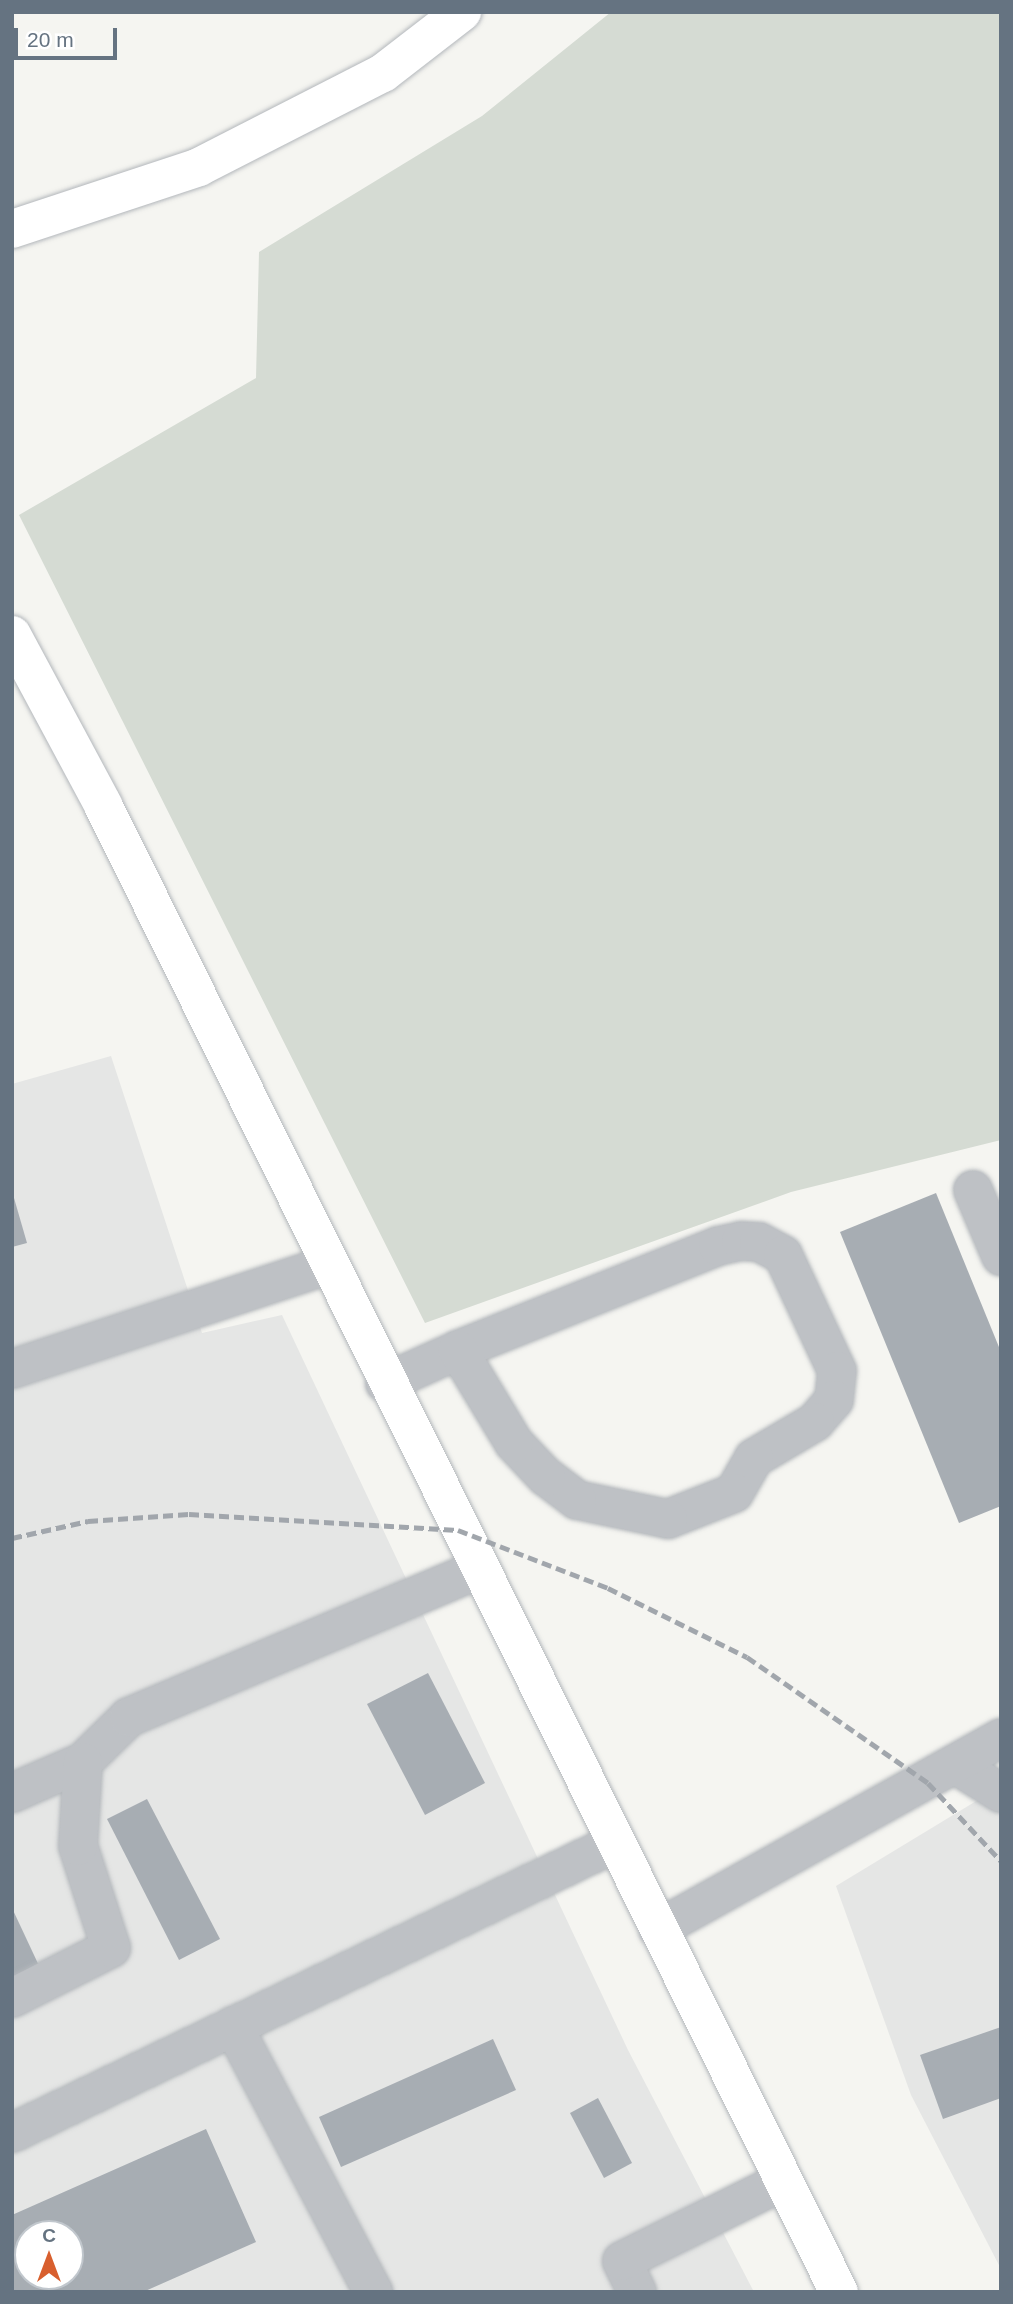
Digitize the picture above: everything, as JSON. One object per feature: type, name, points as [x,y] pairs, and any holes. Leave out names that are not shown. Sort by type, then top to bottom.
[{"type":"main road","points":[[12,229],[199,167],[383,73],[462,12]]},
{"type":"main road","points":[[12,635],[839,2292]]},
{"type":"street","points":[[973,1190],[1001,1256]]},
{"type":"street","points":[[385,1383],[458,1350],[718,1246],[750,1241],[783,1255],[837,1371],[834,1399],[816,1422],[754,1458],[734,1493],[668,1519],[577,1500],[546,1477],[514,1443],[458,1350]]},
{"type":"street","points":[[12,1369],[328,1265]]},
{"type":"street","points":[[12,1793],[83,1762],[129,1717],[479,1569]]},
{"type":"street","points":[[658,1929],[1001,1738]]},
{"type":"street","points":[[12,1998],[111,1948],[78,1846],[83,1762]]},
{"type":"street","points":[[956,1765],[1001,1793]]},
{"type":"street","points":[[12,2133],[615,1843]]},
{"type":"street","points":[[233,2026],[373,2292]]},
{"type":"street","points":[[637,2292],[622,2261],[783,2181]]},
{"type":"shaded area","points":[[611,12],[1001,12],[1001,1140],[791,1192],[425,1323],[19,515],[256,378],[259,252],[482,116]]},
{"type":"shaded area","points":[[111,1056],[202,1333],[282,1315],[628,2050],[754,2292],[12,2292],[12,1084]]},
{"type":"shaded area","points":[[1001,1786],[1001,2269],[911,2095],[836,1886]]},
{"type":"building","points":[[12,1191],[27,1243],[12,1247]]},
{"type":"building","points":[[936,1193],[1001,1352],[1001,1506],[959,1523],[840,1232]]},
{"type":"building","points":[[428,1673],[485,1783],[425,1815],[367,1704]]},
{"type":"building","points":[[147,1799],[220,1939],[179,1960],[107,1819]]},
{"type":"building","points":[[12,1908],[41,1970],[12,1983]]},
{"type":"building","points":[[1001,2027],[1001,2098],[943,2119],[920,2055]]},
{"type":"building","points":[[493,2039],[516,2090],[341,2167],[319,2117]]},
{"type":"building","points":[[598,2098],[632,2163],[604,2178],[570,2113]]},
{"type":"building","points":[[206,2129],[256,2242],[143,2292],[12,2292],[12,2215]]},
{"type":"railway","points":[[12,1538],[88,1521],[189,1514],[458,1530],[608,1588],[747,1657],[928,1783],[1001,1861]]}]
